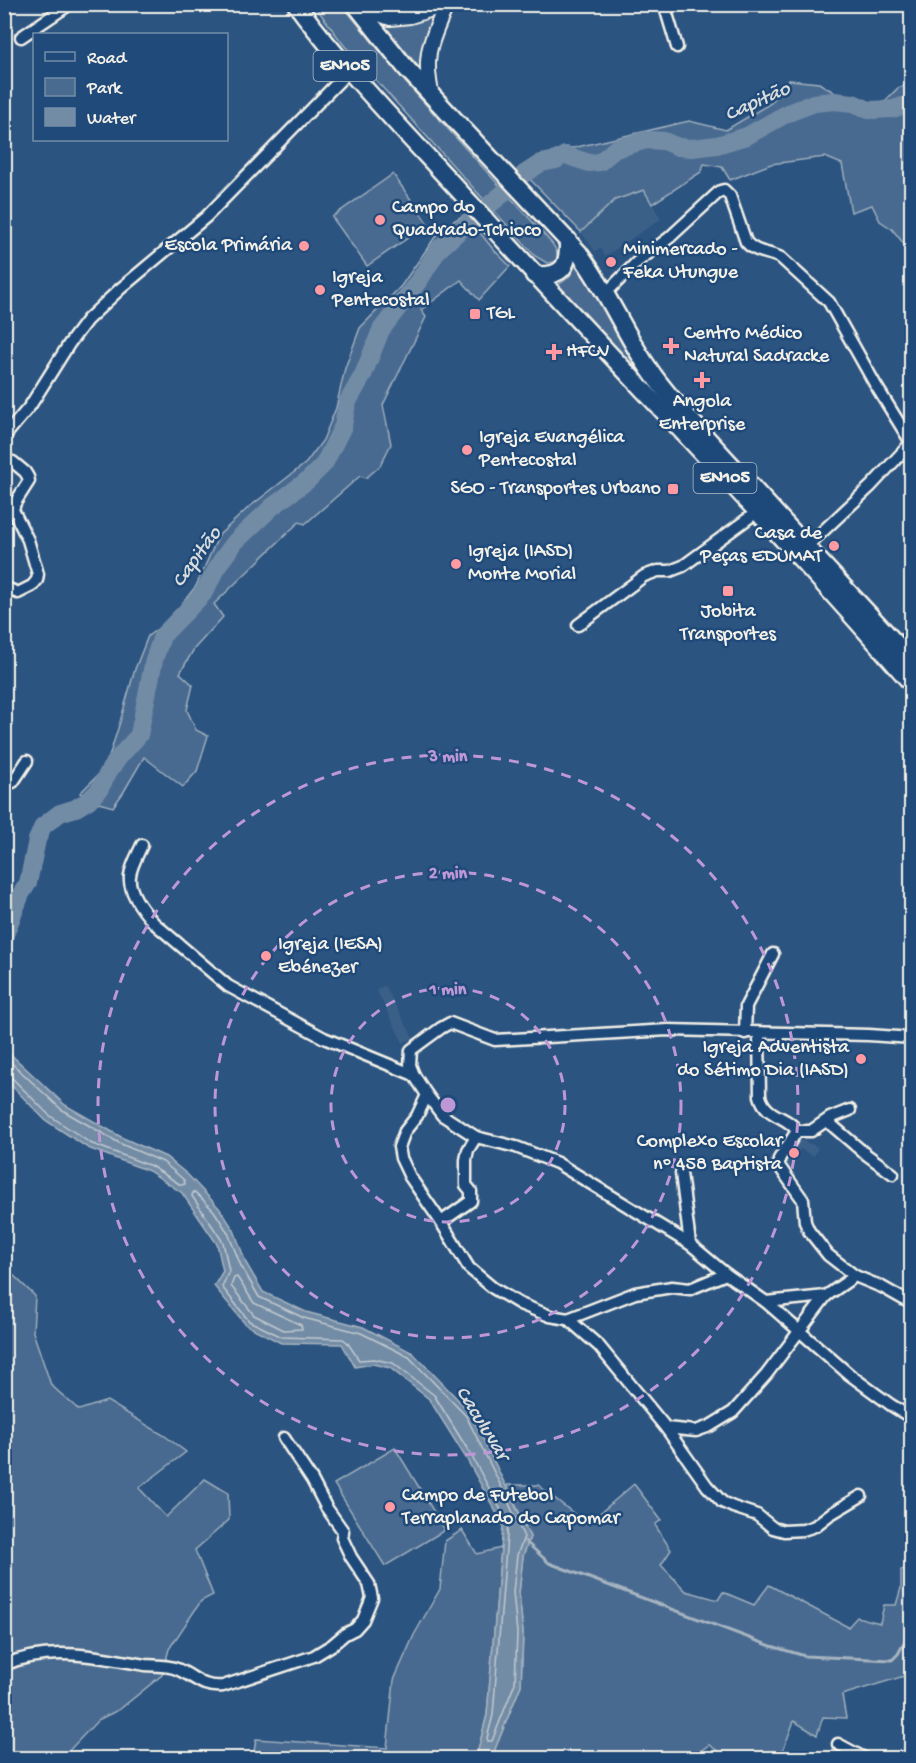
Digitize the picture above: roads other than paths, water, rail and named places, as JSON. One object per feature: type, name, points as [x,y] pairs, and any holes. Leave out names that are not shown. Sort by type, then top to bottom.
[{"type":"main road","name":"EN105","points":[[296,4],[349,71],[534,275],[757,512],[912,684]]},
{"type":"main road","name":"EN105","points":[[356,5],[406,68],[568,240],[589,266],[631,341],[660,384],[693,424],[912,661]]},
{"type":"main road","points":[[534,275],[547,276],[556,274],[562,269],[567,260],[568,240]]},
{"type":"street","points":[[21,37],[70,4]]},
{"type":"street","points":[[664,4],[677,47]]},
{"type":"street","points":[[356,5],[390,18],[410,16],[447,5]]},
{"type":"street","points":[[432,96],[427,58],[431,42],[447,5]]},
{"type":"street","points":[[4,437],[30,406],[87,320],[120,289],[206,218],[349,71]]},
{"type":"street","points":[[606,293],[637,262],[669,238],[720,191],[724,190],[730,196],[746,242],[751,248],[781,258],[829,302],[911,443],[871,486],[806,547]]},
{"type":"street","points":[[4,459],[13,462],[28,477],[29,481],[13,510],[28,540],[38,574],[33,586],[24,591],[18,593],[4,587]]},
{"type":"street","points":[[578,626],[644,576],[658,570],[670,571],[683,566],[757,512]]},
{"type":"street","points":[[4,782],[13,782],[27,761]]},
{"type":"street","points":[[142,844],[131,872],[130,883],[147,915],[228,986],[324,1038],[414,1075]]},
{"type":"street","points":[[745,1033],[746,1006],[773,954]]},
{"type":"street","points":[[912,1038],[668,1030],[495,1040],[450,1023],[411,1050],[410,1065],[427,1095],[442,1114],[476,1137],[516,1147],[580,1175],[690,1244],[726,1274],[766,1302],[850,1375],[912,1418]]},
{"type":"street","points":[[759,1033],[762,1103],[767,1110],[792,1124],[797,1131]]},
{"type":"street","points":[[427,1095],[417,1116],[405,1131],[399,1148],[401,1158],[410,1177],[469,1268],[493,1288],[520,1304],[550,1316],[568,1319],[635,1293],[672,1287],[690,1289],[726,1274]]},
{"type":"street","points":[[797,1131],[811,1131],[850,1110]]},
{"type":"street","points":[[827,1121],[862,1152],[892,1174]]},
{"type":"street","points":[[797,1131],[779,1159],[779,1166],[803,1200],[808,1231],[828,1256],[855,1276],[882,1287],[912,1304]]},
{"type":"street","points":[[441,1222],[471,1201],[471,1191],[466,1185],[466,1160],[468,1150],[476,1137]]},
{"type":"street","points":[[681,1173],[690,1244]]},
{"type":"street","points":[[666,1428],[696,1431],[710,1426],[733,1412],[800,1333],[826,1296],[855,1276]]},
{"type":"street","points":[[766,1302],[826,1296]]},
{"type":"street","points":[[568,1319],[599,1346],[666,1428],[722,1502],[757,1515],[784,1532],[815,1526],[861,1496]]},
{"type":"street","points":[[4,1665],[42,1655],[67,1654],[110,1658],[177,1669],[203,1685],[214,1687],[307,1659],[355,1629],[363,1620],[372,1598],[369,1584],[351,1557],[342,1538],[343,1530],[326,1507],[285,1438]]},
{"type":"street","points":[[838,1744],[864,1758]]},
{"type":"water","points":[[4,1048],[65,1105],[123,1138],[166,1157],[188,1175],[219,1208],[234,1230],[246,1263],[263,1292],[306,1312],[363,1327],[413,1353],[471,1413],[530,1537],[523,1556],[519,1593],[523,1633],[521,1685],[495,1749],[496,1758],[476,1758],[487,1715],[503,1525],[466,1458],[429,1399],[390,1368],[373,1364],[355,1367],[342,1344],[281,1343],[246,1325],[214,1286],[223,1271],[217,1244],[182,1193],[149,1171],[88,1148],[45,1120],[5,1079]]},
{"type":"waterway","name":"Capitão","points":[[524,174],[541,163],[556,160],[565,155],[589,163],[600,162],[615,149],[646,140],[664,141],[678,147],[692,148],[717,145],[747,136],[788,113],[814,103],[834,101],[853,103],[869,110],[893,109],[912,103]]},
{"type":"waterway","name":"Capitão","points":[[488,206],[506,191]]},
{"type":"waterway","name":"Capitão","points":[[4,937],[21,894],[28,883],[37,840],[43,826],[60,813],[76,808],[89,800],[99,790],[110,769],[139,735],[154,660],[162,636],[203,594],[221,561],[235,542],[272,507],[308,480],[324,464],[343,426],[347,403],[363,375],[381,330],[420,279],[438,250],[470,221]]},
{"type":"waterway","points":[[525,1541],[549,1563],[771,1646],[805,1656],[892,1660],[908,1636],[912,1635]]},
{"type":"place","name":"Campo do Quadrado-Tchioco","points":[[380,220]]},
{"type":"place","name":"Escola Primária","points":[[304,246]]},
{"type":"place","name":"Minimercado - Feka Utungue","points":[[611,262]]},
{"type":"place","name":"Igreja Pentecostal","points":[[320,290]]},
{"type":"place","name":"TGL","points":[[475,314]]},
{"type":"place","name":"Centro Médico Natural Sadracke","points":[[671,346]]},
{"type":"place","name":"HFCV","points":[[554,352]]},
{"type":"place","name":"Angola Enterprise","points":[[702,380]]},
{"type":"place","name":"Igreja Evangélica Pentecostal","points":[[467,450]]},
{"type":"place","name":"SGO - Transportes Urbano","points":[[673,489]]},
{"type":"place","name":"Casa de Peças EDUMAT","points":[[834,546]]},
{"type":"place","name":"Igreja (IASD) Monte Morial","points":[[456,564]]},
{"type":"place","name":"Jobita Transportes","points":[[728,591]]},
{"type":"place","name":"Igreja (IESA) Ebénezer","points":[[266,956]]},
{"type":"place","name":"Igreja Adventista do Sétimo Dia (IASD)","points":[[861,1059]]},
{"type":"place","name":"Complexo Escolar nº 458 Baptista","points":[[794,1153]]},
{"type":"place","name":"Campo de Futebol Terraplanado do Capomar","points":[[390,1507]]},
{"type":"water label","name":"Caculuvar","points":[[481,1424]]}]
